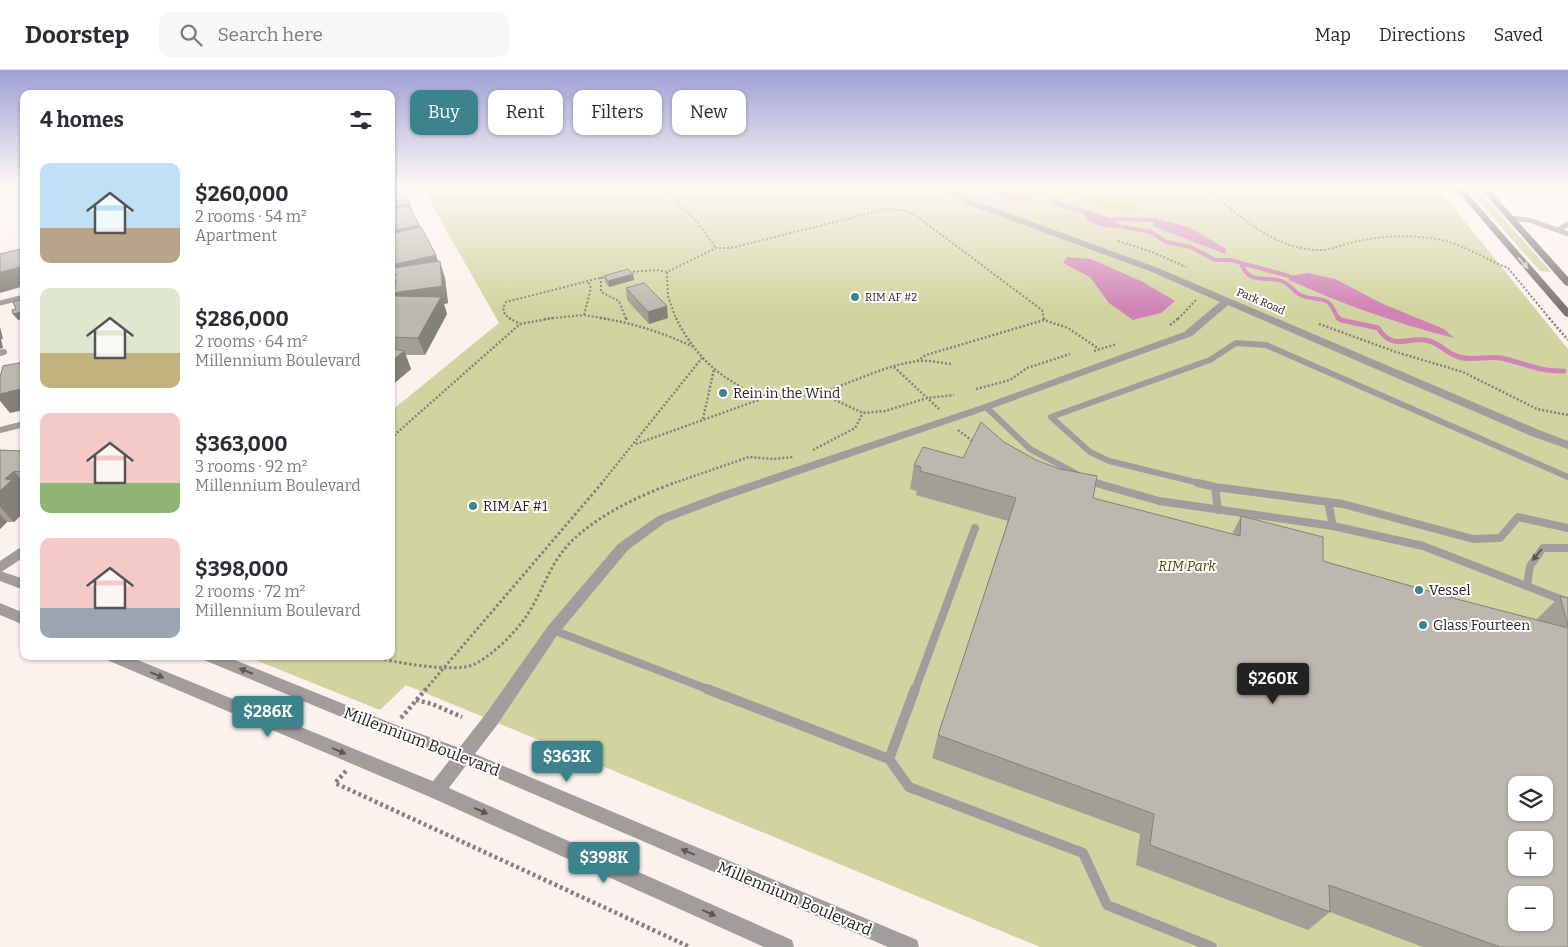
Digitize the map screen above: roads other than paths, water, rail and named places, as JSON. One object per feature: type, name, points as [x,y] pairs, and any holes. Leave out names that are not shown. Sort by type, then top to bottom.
[{"type":"main road","points":[[1493,227],[1568,314]]},
{"type":"main road","points":[[1518,227],[1568,283]]},
{"type":"street","name":"Park Road","points":[[1038,227],[1146,266],[1535,433],[1568,445]]},
{"type":"street","points":[[436,791],[491,720],[552,630],[623,547],[662,519],[723,496],[986,407],[1188,334],[1228,300]]},
{"type":"street","points":[[0,568],[20,553]]},
{"type":"street","points":[[0,576],[20,584]]},
{"type":"street","points":[[0,609],[20,617]]},
{"type":"street","points":[[122,660],[436,791],[785,947]]},
{"type":"street","name":"Millennium Boulevard","points":[[219,660],[391,730],[462,756],[910,947]]},
{"type":"lane","points":[[1549,227],[1568,234]]},
{"type":"lane","points":[[1558,230],[1563,227]]},
{"type":"lane","points":[[0,303],[20,298]]},
{"type":"lane","points":[[1568,477],[1266,345],[1236,343],[1210,360],[1051,417],[1090,452],[1109,461],[1215,487],[1343,504],[1473,539],[1500,538],[1518,517],[1568,528]]},
{"type":"lane","points":[[986,407],[1030,449],[1106,487],[1158,501],[1333,526],[1423,546],[1568,602]]},
{"type":"lane","points":[[0,430],[20,425]]},
{"type":"lane","points":[[1215,487],[1218,510]]},
{"type":"lane","points":[[1328,502],[1333,526]]},
{"type":"lane","points":[[889,759],[975,528]]},
{"type":"lane","points":[[1526,586],[1526,575],[1532,559],[1543,548],[1568,548]]},
{"type":"lane","points":[[552,630],[889,759],[909,787],[1083,853],[1107,904],[1212,947]]},
{"type":"waterway","points":[[1123,227],[1151,232],[1166,242],[1191,247],[1215,260],[1231,260],[1241,263]]},
{"type":"waterway","points":[[1241,263],[1289,276]]},
{"type":"waterway","points":[[1241,263],[1249,275],[1284,282],[1300,295],[1329,302],[1340,319]]},
{"type":"waterway","points":[[1338,318],[1378,328],[1390,340],[1396,342],[1429,341],[1459,357],[1469,359],[1501,358],[1540,369],[1564,371]]},
{"type":"place","name":"RIM AF #2","points":[[855,297]]},
{"type":"place","name":"Rein in the Wind","points":[[723,393]]},
{"type":"place","name":"RIM AF #1","points":[[473,506]]},
{"type":"place","name":"Vessel","points":[[1419,590]]},
{"type":"place","name":"Glass Fourteen","points":[[1423,625]]},
{"type":"park label","name":"RIM Park","points":[[1187,566]]}]
